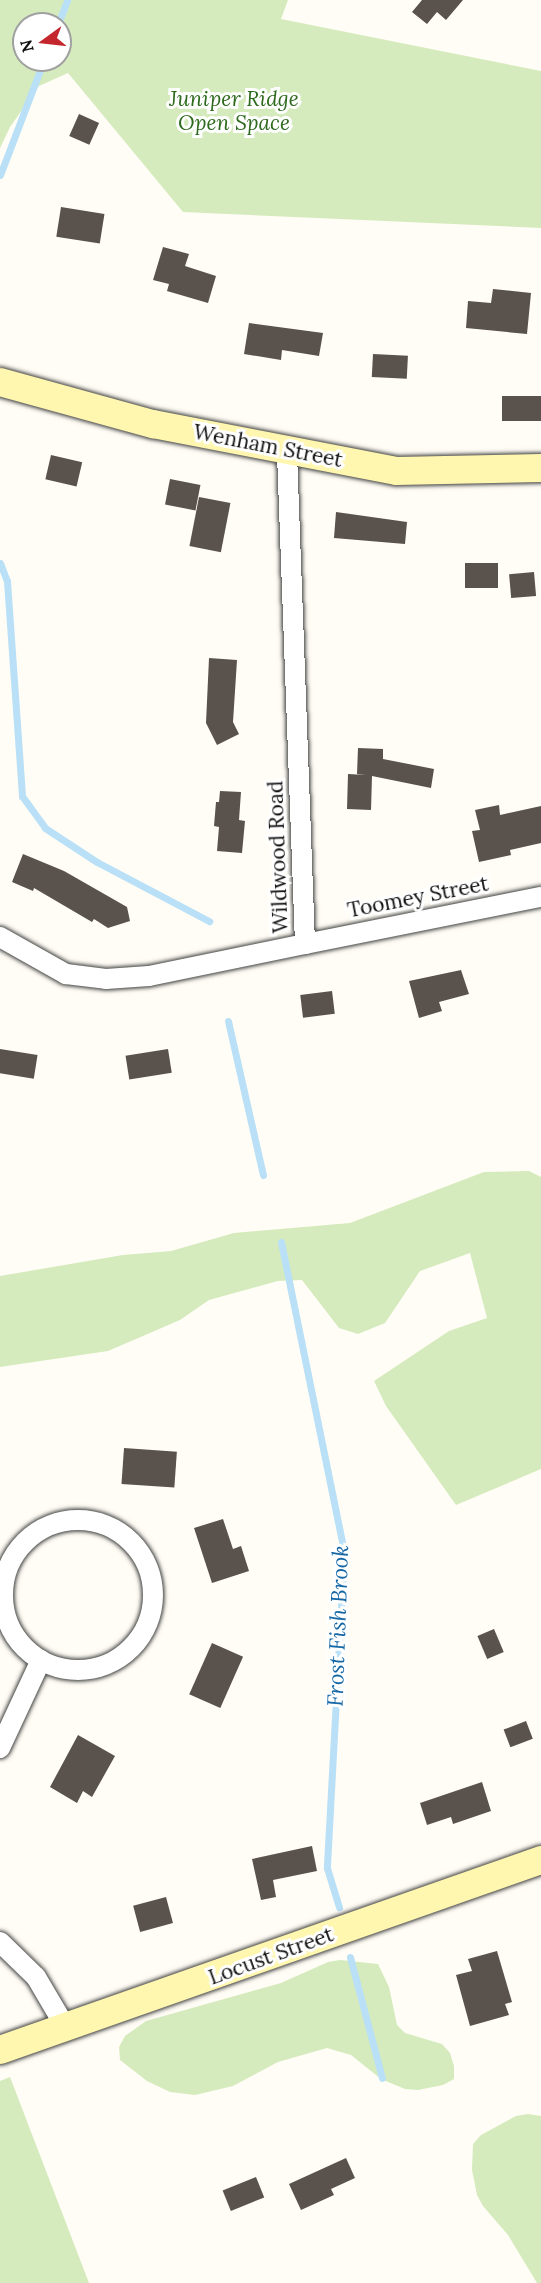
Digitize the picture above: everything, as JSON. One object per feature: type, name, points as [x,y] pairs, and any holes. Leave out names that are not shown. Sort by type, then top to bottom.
[{"type":"main road","name":"Wenham Street","points":[[0,382],[153,424],[397,471],[541,468]]},
{"type":"main road","name":"Locust Street","points":[[0,2050],[541,1860]]},
{"type":"street","name":"Wildwood Road","points":[[0,937],[66,974],[106,979],[149,976],[305,944],[287,450]]},
{"type":"street","name":"Toomey Street","points":[[305,944],[541,897]]},
{"type":"street","points":[[87,1520],[111,1527],[132,1543],[144,1560],[152,1591],[148,1623],[137,1641],[122,1656],[103,1666],[82,1670],[61,1668],[41,1660],[22,1644],[8,1622],[3,1597],[7,1572],[19,1549],[38,1532],[61,1522],[87,1520]]},
{"type":"street","points":[[0,1748],[41,1660]]},
{"type":"street","points":[[0,1942],[36,1977],[66,2028]]},
{"type":"green space","name":"Juniper Ridge Open Space","points":[[0,0],[288,0],[281,19],[541,71],[541,228],[183,212],[68,73],[39,86],[10,127],[0,148]]},
{"type":"green space","points":[[529,1171],[541,1177],[541,1469],[456,1505],[386,1406],[374,1381],[449,1331],[487,1318],[470,1253],[420,1271],[385,1323],[358,1334],[339,1328],[302,1280],[278,1281],[209,1300],[180,1320],[108,1351],[0,1367],[0,1276],[123,1255],[171,1251],[234,1233],[350,1223],[484,1172]]},
{"type":"green space","points":[[340,1960],[378,1964],[389,1987],[397,2025],[405,2033],[442,2044],[450,2053],[454,2066],[454,2079],[443,2085],[418,2090],[405,2089],[381,2079],[351,2055],[327,2048],[278,2062],[233,2086],[195,2095],[170,2092],[147,2081],[120,2060],[119,2047],[125,2036],[146,2021],[281,1983],[328,1962]]},
{"type":"green space","points":[[10,2077],[89,2283],[0,2283],[0,2081]]},
{"type":"green space","points":[[528,2114],[541,2116],[541,2283],[537,2283],[508,2235],[483,2206],[477,2195],[472,2170],[473,2144],[481,2135],[516,2116]]},
{"type":"building","points":[[422,0],[463,0],[446,20],[437,12],[427,24],[412,12]]},
{"type":"building","points":[[79,114],[99,123],[89,145],[69,136]]},
{"type":"building","points":[[61,207],[104,214],[100,244],[56,237]]},
{"type":"building","points":[[163,247],[189,254],[185,266],[216,276],[208,303],[167,291],[169,284],[153,280]]},
{"type":"building","points":[[493,289],[531,293],[527,334],[466,328],[468,301],[491,303]]},
{"type":"building","points":[[249,323],[323,333],[319,356],[282,350],[281,360],[244,354]]},
{"type":"building","points":[[373,354],[408,356],[407,379],[372,377]]},
{"type":"building","points":[[502,396],[541,396],[541,421],[502,421]]},
{"type":"building","points":[[51,455],[82,462],[77,487],[45,479]]},
{"type":"building","points":[[170,479],[200,485],[195,510],[165,505]]},
{"type":"building","points":[[199,497],[230,503],[221,552],[189,546]]},
{"type":"building","points":[[336,512],[407,522],[405,544],[334,538]]},
{"type":"building","points":[[465,563],[498,563],[498,588],[465,588]]},
{"type":"building","points":[[534,572],[536,596],[511,598],[509,574]]},
{"type":"building","points":[[209,658],[237,660],[233,722],[239,734],[217,745],[206,723]]},
{"type":"building","points":[[358,748],[383,749],[383,759],[434,769],[431,788],[372,776],[371,810],[347,809],[348,774],[366,775],[357,774]]},
{"type":"building","points":[[220,791],[241,792],[239,820],[245,821],[242,853],[217,851],[219,827],[214,826],[216,802],[219,802]]},
{"type":"building","points":[[499,805],[500,815],[541,806],[541,843],[510,850],[511,855],[479,862],[472,831],[480,830],[475,810]]},
{"type":"building","points":[[23,854],[64,871],[127,907],[130,921],[108,928],[94,919],[92,922],[34,888],[33,891],[12,882]]},
{"type":"building","points":[[461,970],[469,994],[439,1002],[442,1011],[419,1018],[409,981]]},
{"type":"building","points":[[332,991],[335,1014],[303,1018],[300,995]]},
{"type":"building","points":[[0,1049],[38,1055],[34,1079],[0,1073]]},
{"type":"building","points":[[168,1049],[172,1073],[129,1079],[126,1056]]},
{"type":"building","points":[[124,1448],[177,1452],[174,1488],[121,1484]]},
{"type":"building","points":[[223,1519],[233,1549],[241,1546],[249,1571],[212,1583],[194,1528]]},
{"type":"building","points":[[494,1629],[504,1652],[487,1659],[477,1636]]},
{"type":"building","points":[[212,1643],[243,1657],[220,1708],[189,1694]]},
{"type":"building","points":[[526,1721],[533,1739],[510,1747],[504,1730]]},
{"type":"building","points":[[78,1735],[115,1756],[92,1797],[83,1791],[77,1803],[50,1787]]},
{"type":"building","points":[[482,1782],[491,1811],[453,1824],[451,1817],[427,1825],[420,1803]]},
{"type":"building","points":[[312,1846],[317,1871],[273,1880],[276,1897],[261,1900],[252,1859]]},
{"type":"building","points":[[166,1897],[173,1923],[140,1932],[133,1906]]},
{"type":"building","points":[[497,1951],[512,2002],[505,2004],[509,2015],[470,2026],[456,1975],[472,1971],[468,1959]]},
{"type":"building","points":[[346,2158],[355,2178],[331,2189],[334,2195],[301,2210],[289,2184]]},
{"type":"building","points":[[256,2177],[264,2197],[231,2211],[223,2190]]},
{"type":"waterway","name":"Frost Fish Brook","points":[[62,12],[67,0]]},
{"type":"waterway","name":"Frost Fish Brook","points":[[0,175],[39,72]]},
{"type":"waterway","name":"Frost Fish Brook","points":[[0,563],[7,581],[22,796],[45,828],[97,862],[209,921]]},
{"type":"waterway","name":"Frost Fish Brook","points":[[228,1021],[263,1175]]},
{"type":"waterway","name":"Frost Fish Brook","points":[[281,1242],[344,1551],[327,1868],[339,1907]]},
{"type":"waterway","name":"Frost Fish Brook","points":[[350,1957],[382,2078]]}]
